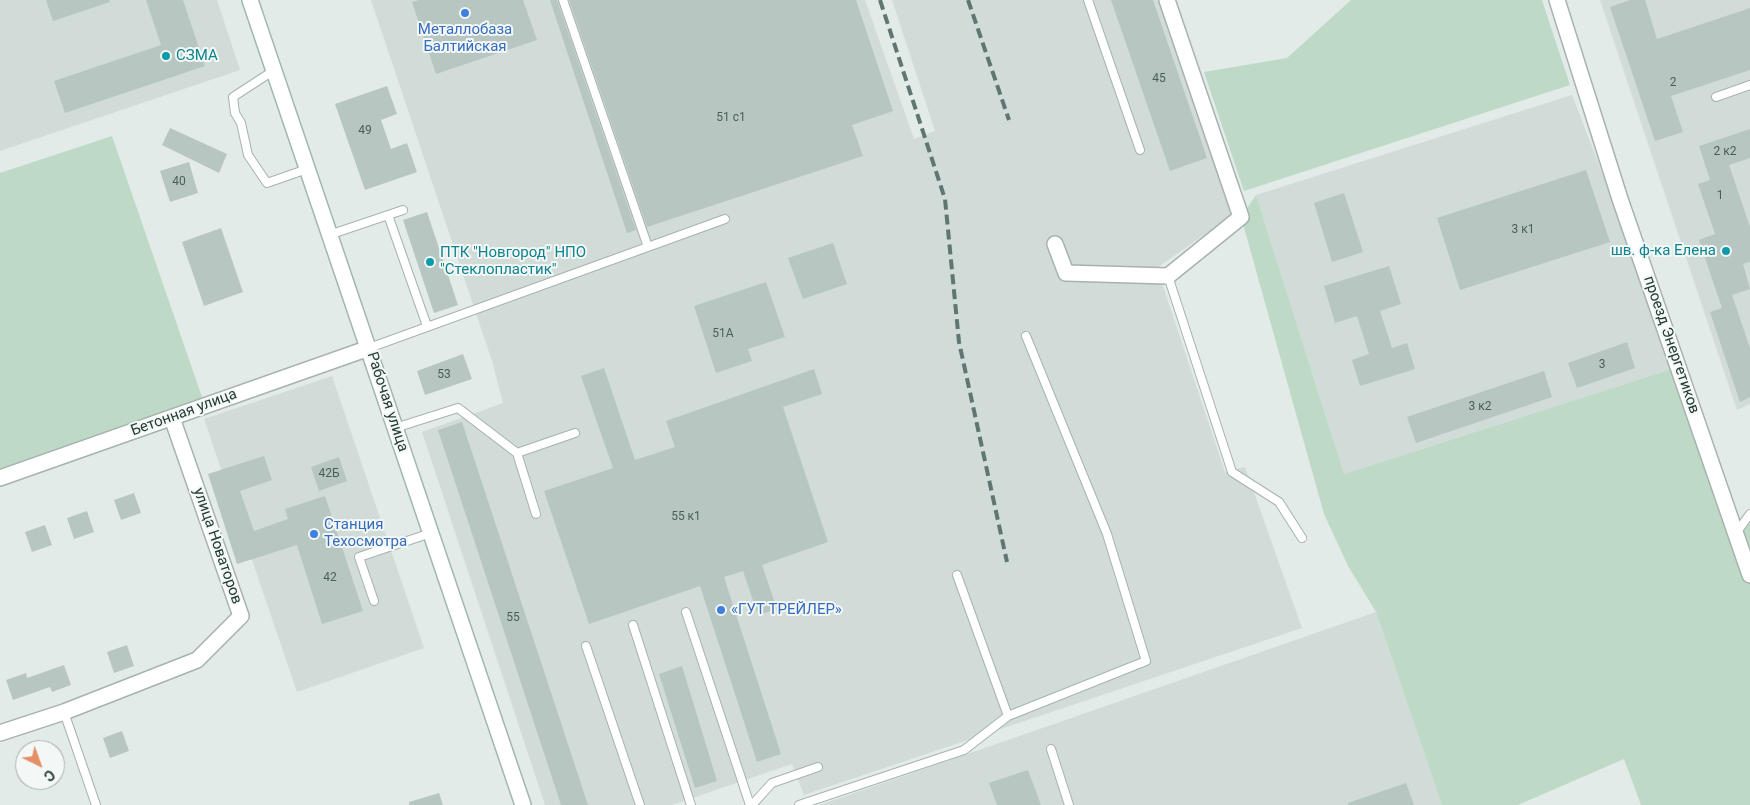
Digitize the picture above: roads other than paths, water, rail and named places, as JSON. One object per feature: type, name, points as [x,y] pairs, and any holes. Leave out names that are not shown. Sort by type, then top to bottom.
[{"type":"street","name":"Рабочая улица","points":[[250,0],[523,805]]},
{"type":"street","points":[[1056,244],[1066,273],[1168,276],[1242,217],[1168,0]]},
{"type":"street","name":"проезд Энергетиков","points":[[1557,0],[1623,209],[1750,575]]},
{"type":"street","name":"Бетонная улица","points":[[0,478],[369,348]]},
{"type":"street","name":"улица Новаторов","points":[[0,733],[64,712],[197,660],[241,616],[172,418]]},
{"type":"lane","points":[[563,0],[648,247]]},
{"type":"lane","points":[[1088,0],[1140,150]]},
{"type":"lane","points":[[273,70],[233,97],[235,113],[241,124],[248,155],[267,183],[307,169]]},
{"type":"lane","points":[[1716,97],[1750,85]]},
{"type":"lane","points":[[329,234],[403,210]]},
{"type":"lane","points":[[388,215],[427,326]]},
{"type":"lane","points":[[369,348],[725,219]]},
{"type":"lane","points":[[1168,276],[1232,472],[1279,502],[1302,538]]},
{"type":"lane","points":[[799,805],[964,750],[1008,716],[1146,661],[1107,534],[1026,336]]},
{"type":"lane","points":[[395,428],[458,408],[517,453],[536,514]]},
{"type":"lane","points":[[517,453],[575,433]]},
{"type":"lane","points":[[1736,533],[1750,514]]},
{"type":"lane","points":[[374,601],[359,557],[431,533]]},
{"type":"lane","points":[[957,575],[1008,716]]},
{"type":"lane","points":[[686,612],[751,805],[772,784],[818,767]]},
{"type":"lane","points":[[632,626],[691,805]]},
{"type":"lane","points":[[586,646],[640,805]]},
{"type":"lane","points":[[64,712],[96,805]]},
{"type":"lane","points":[[1051,749],[1069,805]]},
{"type":"railway","points":[[880,0],[945,199],[959,342],[1007,562]]},
{"type":"railway","points":[[968,0],[1009,120]]},
{"type":"place","name":"Металлобаза Балтийская","points":[[465,13]]},
{"type":"place","name":"СЗМА","points":[[166,56]]},
{"type":"place","name":"шв. ф-ка Елена","points":[[1726,251]]},
{"type":"place","name":"ПТК \"Новгород\" НПО \"Стеклопластик\"","points":[[430,262]]},
{"type":"place","name":"Станция Техосмотра","points":[[314,534]]},
{"type":"place","name":"«ГУТ ТРЕЙЛЕР»","points":[[721,610]]}]
